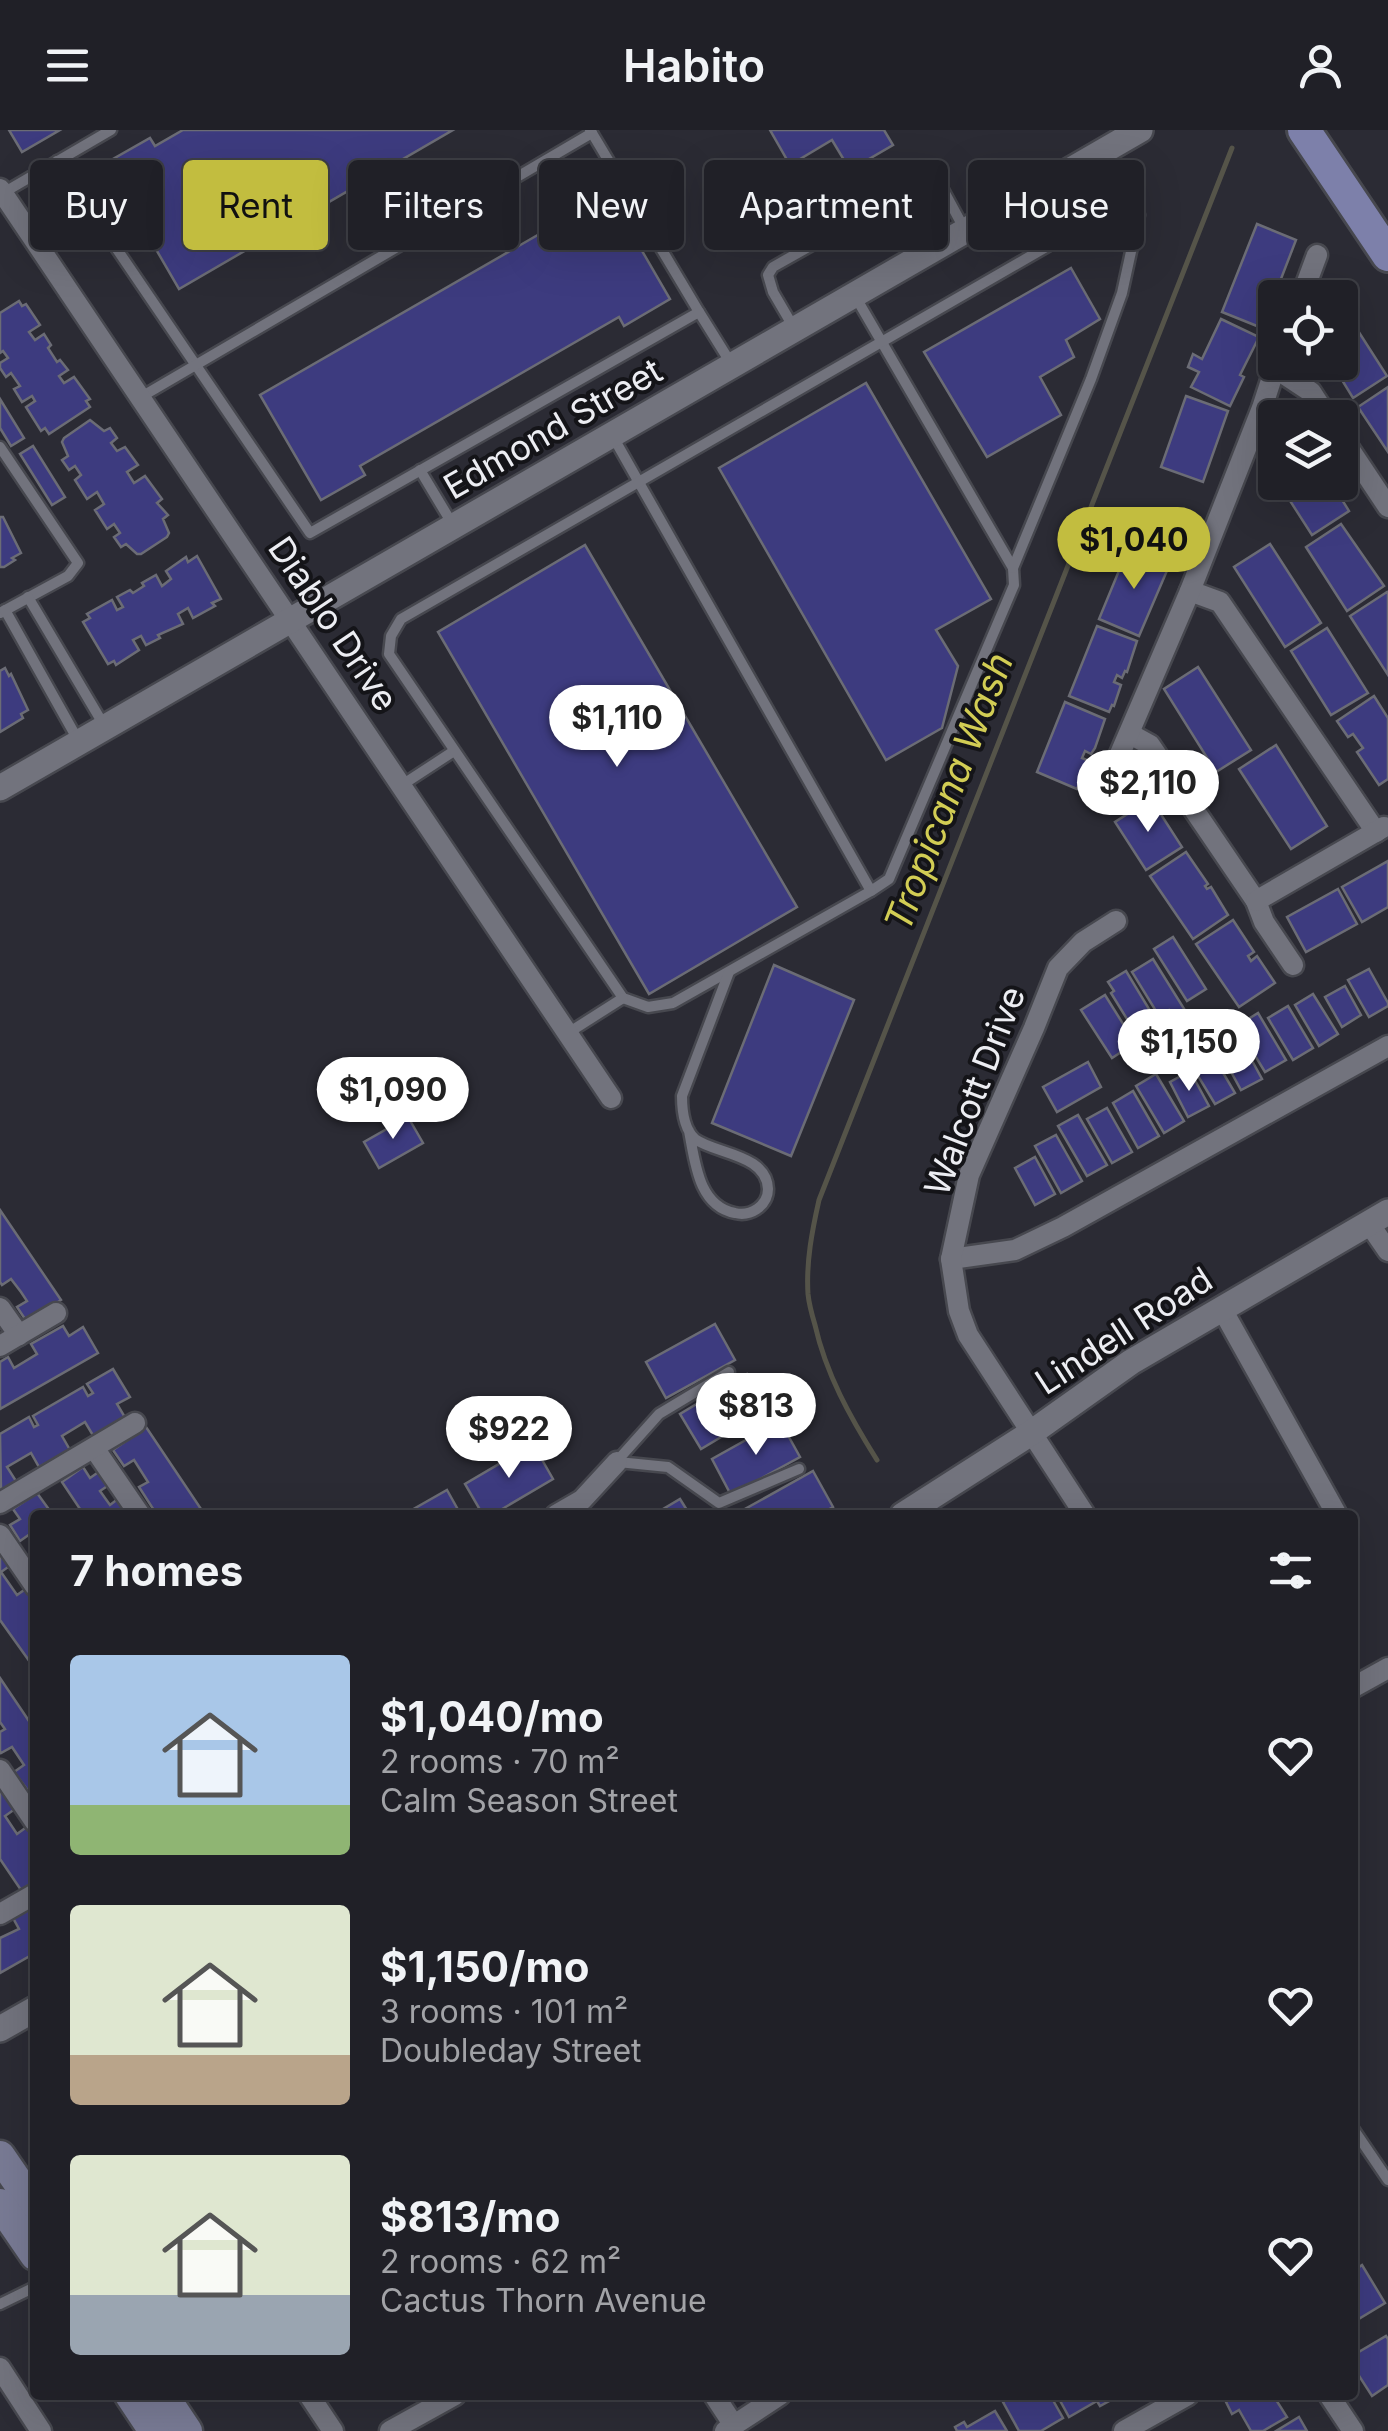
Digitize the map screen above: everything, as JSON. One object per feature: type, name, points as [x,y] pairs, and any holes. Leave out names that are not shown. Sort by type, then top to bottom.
[{"type":"main road","points":[[1304,130],[1388,255]]},
{"type":"main road","points":[[0,2156],[30,2200]]},
{"type":"main road","points":[[0,2204],[30,2248]]},
{"type":"main road","points":[[133,2400],[154,2431]]},
{"type":"main road","points":[[166,2400],[188,2431]]},
{"type":"street","name":"Edmond Street","points":[[0,788],[1140,130]]},
{"type":"street","name":"Diablo Drive","points":[[1,190],[611,1098]]},
{"type":"street","points":[[1308,280],[1317,255]]},
{"type":"street","points":[[1104,790],[1190,591],[1270,380]]},
{"type":"street","points":[[1295,380],[1316,400]]},
{"type":"street","points":[[1358,462],[1388,507]]},
{"type":"street","points":[[1190,591],[1220,602],[1382,829],[1256,901]]},
{"type":"street","points":[[1130,734],[1150,745],[1256,901],[1264,922],[1293,965]]},
{"type":"street","name":"Walcott Drive","points":[[1082,1510],[968,1335],[959,1311],[951,1259],[969,1175],[1058,968],[1083,942],[1116,921]]},
{"type":"street","points":[[951,1259],[1015,1250],[1388,1046]]},
{"type":"street","points":[[1378,1217],[1388,1251]]},
{"type":"street","name":"Lindell Road","points":[[910,1510],[1031,1433],[1131,1362],[1378,1217]]},
{"type":"street","points":[[0,1308],[9,1341],[56,1313]]},
{"type":"street","points":[[1222,1308],[1334,1510]]},
{"type":"street","points":[[0,1503],[135,1423]]},
{"type":"street","points":[[94,1448],[137,1510]]},
{"type":"street","points":[[565,1510],[582,1500],[616,1462]]},
{"type":"street","points":[[0,1534],[30,1579]]},
{"type":"street","points":[[1358,1685],[1388,1668]]},
{"type":"street","points":[[0,1770],[30,1815]]},
{"type":"street","points":[[0,1914],[30,1897]]},
{"type":"street","points":[[0,2028],[30,2011]]},
{"type":"street","points":[[0,2368],[41,2431]]},
{"type":"street","points":[[311,2400],[332,2431]]},
{"type":"street","points":[[390,2431],[446,2400]]},
{"type":"street","points":[[716,2400],[729,2428],[772,2400]]},
{"type":"street","points":[[1124,2431],[1179,2400]]},
{"type":"street","points":[[1332,2400],[1353,2431]]},
{"type":"lane","points":[[59,160],[111,130]]},
{"type":"lane","points":[[141,397],[591,132],[732,366]]},
{"type":"lane","points":[[1,190],[30,175]]},
{"type":"lane","points":[[796,330],[774,292],[768,275],[772,267],[926,180],[940,184],[966,231]]},
{"type":"lane","points":[[1126,201],[1136,205],[1139,215],[1122,293],[1091,378],[1013,568],[1014,585],[889,879],[672,1003],[648,1007],[623,998],[389,654],[390,636],[401,619],[637,482],[1126,201]]},
{"type":"lane","points":[[116,250],[310,533],[698,312]]},
{"type":"lane","points":[[854,296],[1013,568]]},
{"type":"lane","points":[[612,434],[872,891]]},
{"type":"lane","points":[[0,447],[78,563],[68,576],[3,612],[80,742]]},
{"type":"lane","points":[[420,470],[454,526]]},
{"type":"lane","points":[[28,597],[105,728]]},
{"type":"lane","points":[[402,785],[454,751]]},
{"type":"lane","points":[[689,1131],[701,1142],[732,1153],[760,1170],[768,1191],[758,1208],[744,1214],[730,1212],[706,1193],[682,1110],[682,1096],[729,971]]},
{"type":"lane","points":[[568,1033],[623,998]]},
{"type":"lane","points":[[616,1462],[659,1414],[728,1372]]},
{"type":"lane","points":[[616,1462],[668,1467],[718,1502],[799,1469]]},
{"type":"lane","points":[[1358,2136],[1388,2180]]},
{"type":"lane","points":[[0,2304],[30,2289]]},
{"type":"building","points":[[9,130],[60,130],[22,152]]},
{"type":"building","points":[[183,130],[453,130],[401,160],[348,160],[348,191],[328,203],[328,160],[183,160],[183,250],[246,250],[179,289],[156,250],[163,250],[163,160],[111,160],[150,138],[155,146]]},
{"type":"building","points":[[770,130],[884,130],[893,145],[867,160],[844,160],[832,140],[798,160],[787,160]]},
{"type":"building","points":[[1257,224],[1296,240],[1281,280],[1258,280],[1258,326],[1222,312]]},
{"type":"building","points":[[539,234],[539,250],[642,250],[670,299],[624,326],[619,317],[360,466],[365,475],[321,500],[260,395],[512,250],[519,250],[519,246]]},
{"type":"building","points":[[1071,268],[1100,319],[1066,340],[1074,357],[1040,377],[1061,415],[987,457],[924,352]]},
{"type":"building","points":[[19,301],[22,306],[26,304],[40,325],[29,332],[35,340],[44,334],[57,362],[60,360],[68,370],[59,376],[64,383],[74,377],[90,399],[86,401],[90,407],[49,434],[45,428],[41,431],[26,407],[35,401],[32,396],[22,402],[14,389],[20,386],[11,373],[6,377],[0,368],[0,363],[8,358],[3,351],[0,353],[0,313]]},
{"type":"building","points":[[1221,319],[1258,337],[1230,406],[1191,387],[1199,372],[1188,367],[1193,354],[1202,359]]},
{"type":"building","points":[[1358,331],[1387,376],[1353,398],[1342,380],[1358,380]]},
{"type":"building","points":[[866,383],[991,599],[936,630],[958,666],[942,728],[886,760],[719,468]]},
{"type":"building","points":[[1388,387],[1388,452],[1358,407]]},
{"type":"building","points":[[1186,396],[1228,411],[1203,482],[1161,467]]},
{"type":"building","points":[[0,399],[24,438],[11,446],[0,428]]},
{"type":"building","points":[[90,420],[104,431],[110,428],[117,438],[111,443],[117,451],[125,447],[138,465],[127,472],[134,483],[145,476],[162,499],[157,503],[168,515],[163,519],[169,533],[141,554],[126,544],[121,547],[114,537],[120,533],[114,524],[107,529],[95,510],[104,504],[97,492],[87,499],[75,480],[81,475],[75,466],[69,470],[62,460],[68,456],[64,438]]},
{"type":"building","points":[[33,446],[65,497],[52,505],[20,454]]},
{"type":"building","points":[[1290,500],[1342,500],[1349,511],[1312,535]]},
{"type":"building","points":[[0,517],[21,553],[4,567],[0,567]]},
{"type":"building","points":[[1341,524],[1384,586],[1347,611],[1306,547]]},
{"type":"building","points":[[1270,544],[1321,623],[1285,647],[1234,567]]},
{"type":"building","points":[[585,545],[797,907],[649,994],[438,632]]},
{"type":"building","points":[[1128,549],[1169,566],[1139,636],[1099,619]]},
{"type":"building","points":[[197,556],[221,599],[193,618],[188,608],[178,614],[183,624],[146,645],[141,636],[133,640],[139,650],[116,665],[114,661],[108,664],[83,622],[90,618],[87,614],[112,600],[117,610],[123,607],[117,597],[130,590],[133,593],[156,575],[162,586],[171,579],[166,571],[186,557],[188,562]]},
{"type":"building","points":[[1388,594],[1388,675],[1350,616]]},
{"type":"building","points":[[1097,626],[1137,641],[1127,672],[1122,678],[1117,675],[1114,682],[1121,685],[1109,712],[1069,696]]},
{"type":"building","points":[[1327,628],[1368,693],[1331,715],[1291,651]]},
{"type":"building","points":[[1198,667],[1251,750],[1216,772],[1164,689]]},
{"type":"building","points":[[5,668],[28,710],[21,714],[23,718],[0,732],[0,671]]},
{"type":"building","points":[[1374,696],[1388,718],[1388,779],[1379,785],[1357,752],[1363,748],[1353,734],[1348,737],[1337,721]]},
{"type":"building","points":[[1065,702],[1105,719],[1095,748],[1091,754],[1085,751],[1082,758],[1089,761],[1077,789],[1037,772]]},
{"type":"building","points":[[1276,745],[1327,826],[1291,849],[1239,769]]},
{"type":"building","points":[[1151,799],[1182,847],[1146,870],[1115,822]]},
{"type":"building","points":[[1186,852],[1208,884],[1207,889],[1211,887],[1228,915],[1193,939],[1150,876]]},
{"type":"building","points":[[1388,861],[1388,907],[1362,922],[1342,887]]},
{"type":"building","points":[[1338,889],[1357,924],[1306,952],[1287,917]]},
{"type":"building","points":[[1233,920],[1254,952],[1248,956],[1251,961],[1257,956],[1275,983],[1239,1007],[1196,944]]},
{"type":"building","points":[[1173,937],[1206,989],[1187,1001],[1154,949]]},
{"type":"building","points":[[1153,959],[1191,1020],[1180,1028],[1169,1010],[1159,1016],[1132,972]]},
{"type":"building","points":[[774,965],[854,1000],[791,1156],[712,1123]]},
{"type":"building","points":[[1369,969],[1388,1006],[1369,1017],[1348,980]]},
{"type":"building","points":[[1126,971],[1155,1019],[1135,1032],[1108,982]]},
{"type":"building","points":[[1345,986],[1361,1015],[1342,1027],[1325,997]]},
{"type":"building","points":[[1313,994],[1338,1034],[1319,1046],[1295,1005]]},
{"type":"building","points":[[1105,995],[1135,1043],[1112,1058],[1081,1010]]},
{"type":"building","points":[[1288,1006],[1313,1048],[1293,1060],[1268,1018]]},
{"type":"building","points":[[1258,1013],[1286,1060],[1265,1072],[1237,1026]]},
{"type":"building","points":[[1238,1035],[1262,1079],[1241,1090],[1217,1046]]},
{"type":"building","points":[[1215,1059],[1235,1093],[1215,1104],[1195,1071]]},
{"type":"building","points":[[1088,1062],[1101,1087],[1057,1112],[1043,1087]]},
{"type":"building","points":[[1190,1071],[1209,1106],[1188,1117],[1170,1082]]},
{"type":"building","points":[[1156,1074],[1184,1121],[1164,1133],[1136,1086]]},
{"type":"building","points":[[1133,1091],[1159,1136],[1138,1148],[1113,1103]]},
{"type":"building","points":[[1107,1108],[1132,1152],[1112,1163],[1087,1119]]},
{"type":"building","points":[[1078,1115],[1107,1165],[1087,1176],[1058,1126]]},
{"type":"building","points":[[408,1117],[423,1143],[379,1168],[364,1142]]},
{"type":"building","points":[[1056,1135],[1082,1181],[1061,1193],[1035,1146]]},
{"type":"building","points":[[1035,1157],[1055,1194],[1035,1205],[1015,1168]]},
{"type":"building","points":[[0,1210],[61,1300],[27,1322],[17,1307],[27,1301],[21,1292],[11,1279],[2,1285],[0,1282]]},
{"type":"building","points":[[715,1324],[735,1360],[666,1398],[646,1362]]},
{"type":"building","points":[[63,1326],[69,1336],[83,1327],[98,1353],[0,1409],[0,1362],[8,1357],[14,1368],[37,1354],[31,1344]]},
{"type":"building","points":[[113,1369],[130,1397],[117,1404],[126,1419],[94,1437],[85,1422],[62,1436],[70,1450],[39,1467],[31,1453],[7,1467],[16,1481],[1,1490],[0,1434],[29,1417],[34,1427],[38,1425],[33,1416],[83,1387],[88,1396],[93,1393],[87,1384]]},
{"type":"building","points":[[747,1374],[768,1409],[701,1449],[680,1414]]},
{"type":"building","points":[[780,1421],[800,1457],[731,1495],[712,1459]]},
{"type":"building","points":[[146,1427],[202,1510],[154,1510],[139,1487],[148,1482],[134,1460],[124,1466],[113,1450]]},
{"type":"building","points":[[533,1444],[553,1479],[500,1510],[480,1510],[465,1484]]},
{"type":"building","points":[[83,1467],[90,1478],[100,1471],[109,1485],[100,1491],[110,1505],[119,1498],[127,1510],[81,1510],[62,1482]]},
{"type":"building","points":[[813,1471],[833,1507],[827,1510],[745,1509]]},
{"type":"building","points":[[447,1490],[458,1510],[412,1510]]},
{"type":"building","points":[[37,1493],[49,1510],[30,1510],[30,1534],[20,1541],[10,1525],[20,1519],[13,1509]]},
{"type":"building","points":[[680,1499],[687,1510],[661,1510]]},
{"type":"building","points":[[0,1549],[11,1565],[1,1572],[17,1595],[27,1588],[30,1592],[30,1662],[0,1620]]},
{"type":"building","points":[[0,1678],[30,1723],[30,1793],[14,1772],[24,1765],[12,1747],[0,1751],[0,1732],[5,1729],[0,1722]]},
{"type":"building","points":[[0,1786],[15,1809],[5,1816],[17,1834],[28,1826],[30,1829],[30,1884],[21,1890],[0,1859]]},
{"type":"building","points":[[30,1909],[30,1956],[0,1973],[0,1938],[19,1929],[13,1918]]},
{"type":"building","points":[[1362,2265],[1385,2303],[1358,2319],[1358,2268]]},
{"type":"building","points":[[1386,2336],[1388,2339],[1388,2385],[1372,2396],[1358,2374],[1358,2352]]},
{"type":"building","points":[[1053,2400],[1063,2418],[1041,2431],[1019,2431],[1003,2402]]},
{"type":"building","points":[[1060,2400],[1111,2400],[1100,2406],[1097,2401],[1069,2417]]},
{"type":"building","points":[[1276,2400],[1287,2417],[1263,2431],[1251,2431],[1239,2410],[1232,2414],[1226,2402]]},
{"type":"building","points":[[995,2411],[1007,2431],[957,2431],[955,2427],[964,2422],[967,2427]]},
{"type":"building","points":[[1299,2417],[1307,2431],[1276,2431]]},
{"type":"waterway","name":"Tropicana Wash","points":[[877,1460],[832,1378],[810,1306],[809,1258],[819,1200],[1232,148]]}]
